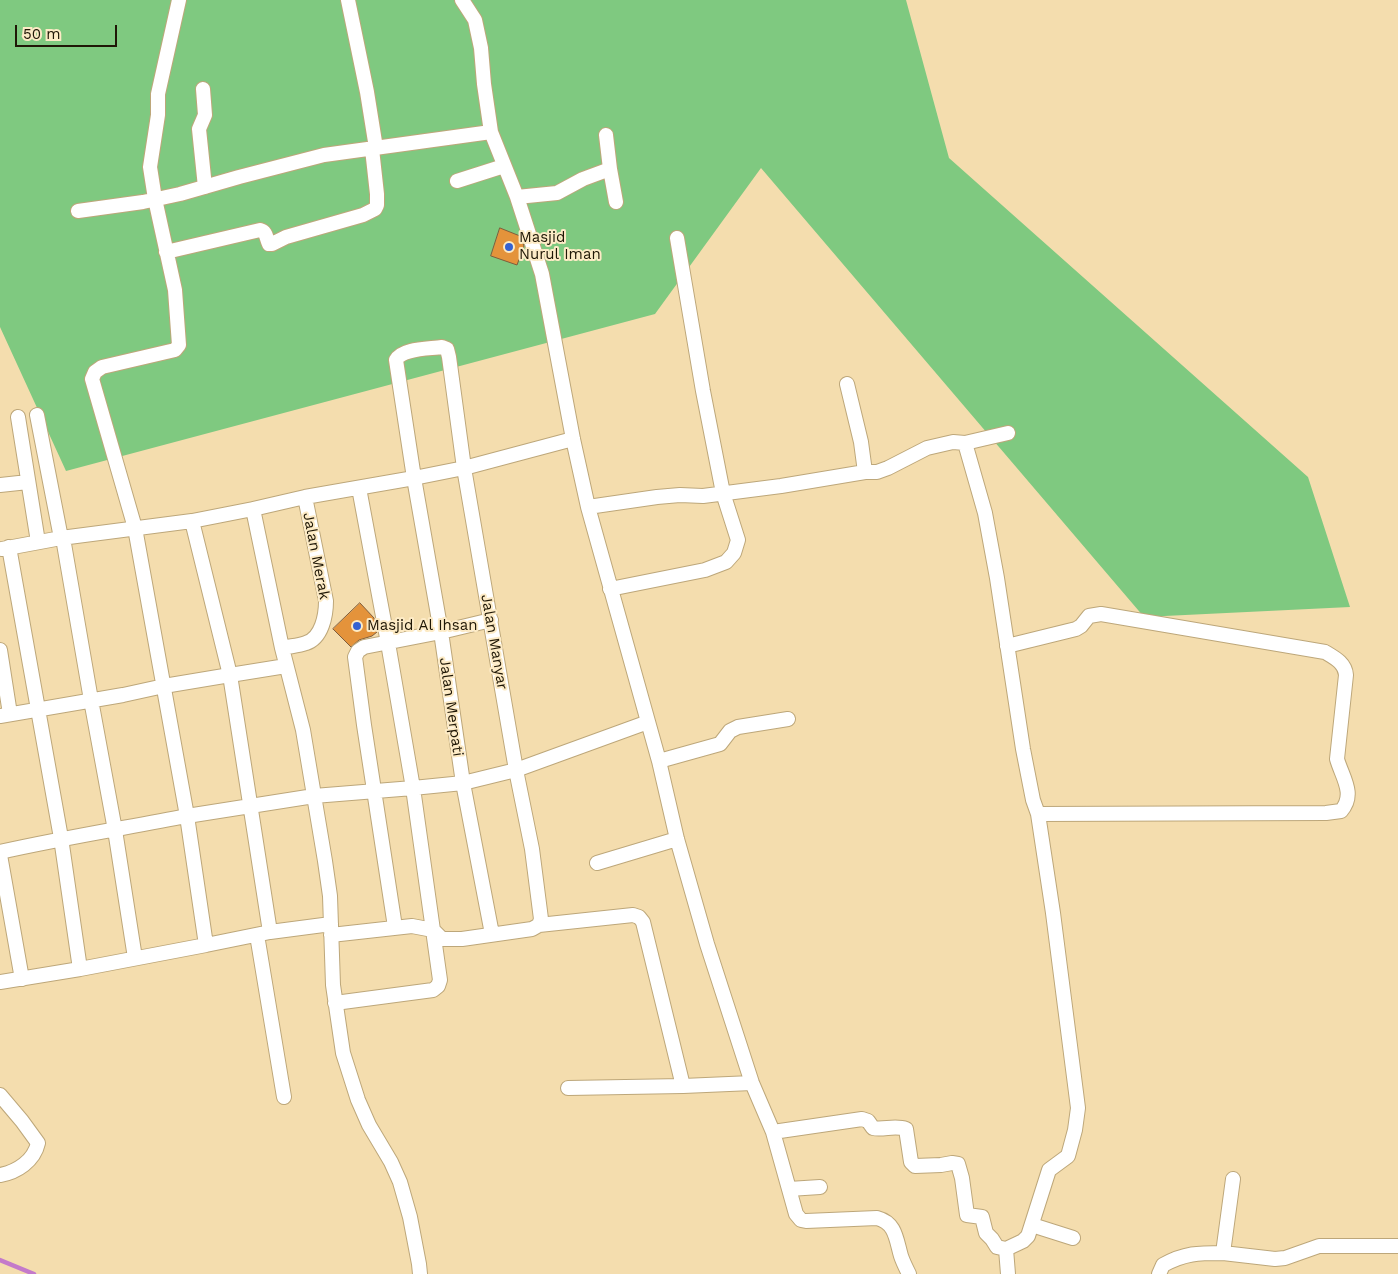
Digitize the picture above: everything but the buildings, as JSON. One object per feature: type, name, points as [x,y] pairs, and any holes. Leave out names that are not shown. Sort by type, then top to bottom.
[{"type":"street","points":[[179,0],[158,94],[158,115],[150,167],[175,290],[179,345],[175,350],[102,367],[94,372],[92,380],[135,528],[187,816],[206,945]]},
{"type":"street","points":[[166,252],[260,230],[266,235],[269,244],[272,244],[286,237],[363,215],[375,208],[377,205],[374,148],[367,92],[348,0]]},
{"type":"street","points":[[462,0],[475,20],[481,48],[491,132],[517,197],[542,274],[573,439],[588,507],[659,761],[677,838],[707,944],[752,1083],[772,1132],[796,1214],[801,1220],[813,1221],[883,1219],[890,1224],[895,1232],[902,1258],[909,1274]]},
{"type":"street","points":[[203,89],[205,115],[199,129],[205,187]]},
{"type":"street","points":[[78,211],[155,199],[324,155],[491,132]]},
{"type":"street","points":[[606,135],[616,202]]},
{"type":"street","points":[[457,181],[504,166]]},
{"type":"street","points":[[517,197],[557,193],[583,179],[610,169]]},
{"type":"street","points":[[610,588],[705,570],[726,562],[734,553],[738,540],[723,493],[703,392],[677,238]]},
{"type":"street","name":"Jalan Merpati","points":[[449,357],[447,349],[442,347],[404,352],[398,355],[396,360],[440,632],[462,783],[492,934]]},
{"type":"street","name":"Jalan Manyar","points":[[449,357],[464,468],[516,770],[532,849],[541,919],[539,926]]},
{"type":"street","points":[[847,384],[861,442],[865,472]]},
{"type":"street","points":[[37,416],[62,538],[115,830],[135,958]]},
{"type":"street","points":[[18,417],[38,542]]},
{"type":"street","points":[[588,507],[657,497],[703,496],[781,486],[865,472],[877,472],[927,448],[953,442],[965,443],[1008,433]]},
{"type":"street","points":[[80,969],[61,838],[38,709],[5,548],[62,538],[192,521],[305,497],[464,468],[573,439]]},
{"type":"street","points":[[772,1132],[862,1119],[868,1121],[876,1129],[899,1127],[906,1130],[911,1162],[915,1166],[958,1164],[962,1178],[967,1215],[982,1217],[986,1233],[989,1237],[997,1247],[1006,1249],[1026,1239],[1049,1170],[1068,1156],[1075,1130],[1078,1108],[1053,913],[1038,814],[1033,800],[1023,749],[997,578],[985,513],[965,443]]},
{"type":"street","points":[[0,485],[28,482]]},
{"type":"street","points":[[335,1003],[433,990],[438,986],[440,980],[413,788],[360,488]]},
{"type":"street","name":"Jalan Merak","points":[[282,648],[312,641],[323,623],[326,610],[326,600],[305,497]]},
{"type":"street","points":[[253,509],[286,666],[303,730],[314,796],[330,896],[333,986],[343,1053],[358,1100],[369,1125],[391,1162],[400,1182],[410,1217],[420,1264],[420,1274]]},
{"type":"street","points":[[192,521],[230,676],[251,806],[264,934],[284,1097]]},
{"type":"street","points":[[1007,646],[1076,629],[1089,616],[1101,614],[1325,652],[1336,659],[1346,670],[1337,759],[1349,791],[1346,803],[1341,811],[1316,813],[1038,814]]},
{"type":"street","points":[[395,927],[355,657],[358,651],[364,647],[491,620]]},
{"type":"street","points":[[0,650],[5,715],[286,666]]},
{"type":"street","points":[[659,761],[720,744],[730,731],[738,727],[788,719]]},
{"type":"street","points":[[22,979],[0,854],[61,838],[314,796],[462,783],[516,770],[648,722]]},
{"type":"street","points":[[598,862],[677,838]]},
{"type":"street","points":[[0,982],[80,969],[264,934],[412,926],[433,930],[442,939],[462,939],[532,929],[539,926],[634,916],[639,917],[643,922],[683,1086]]},
{"type":"street","points":[[568,1088],[752,1083]]},
{"type":"street","points":[[0,1095],[38,1143],[36,1152],[30,1160],[11,1173],[0,1175]]},
{"type":"street","points":[[1223,1253],[1233,1179]]},
{"type":"street","points":[[789,1189],[820,1187]]},
{"type":"street","points":[[1032,1225],[1073,1238]]},
{"type":"street","points":[[1160,1274],[1163,1265],[1176,1258],[1196,1253],[1223,1253],[1284,1258],[1319,1246],[1398,1246]]},
{"type":"street","points":[[1006,1249],[1008,1274]]},
{"type":"green space","points":[[0,0],[906,0],[949,158],[1308,477],[1350,607],[1144,617],[761,168],[655,314],[66,471],[0,327]]},
{"type":"waterway","points":[[0,1260],[34,1274]]},
{"type":"place","name":"Masjid Nurul Iman","points":[[509,247]]},
{"type":"place","name":"Masjid Al Ihsan","points":[[357,626]]}]
